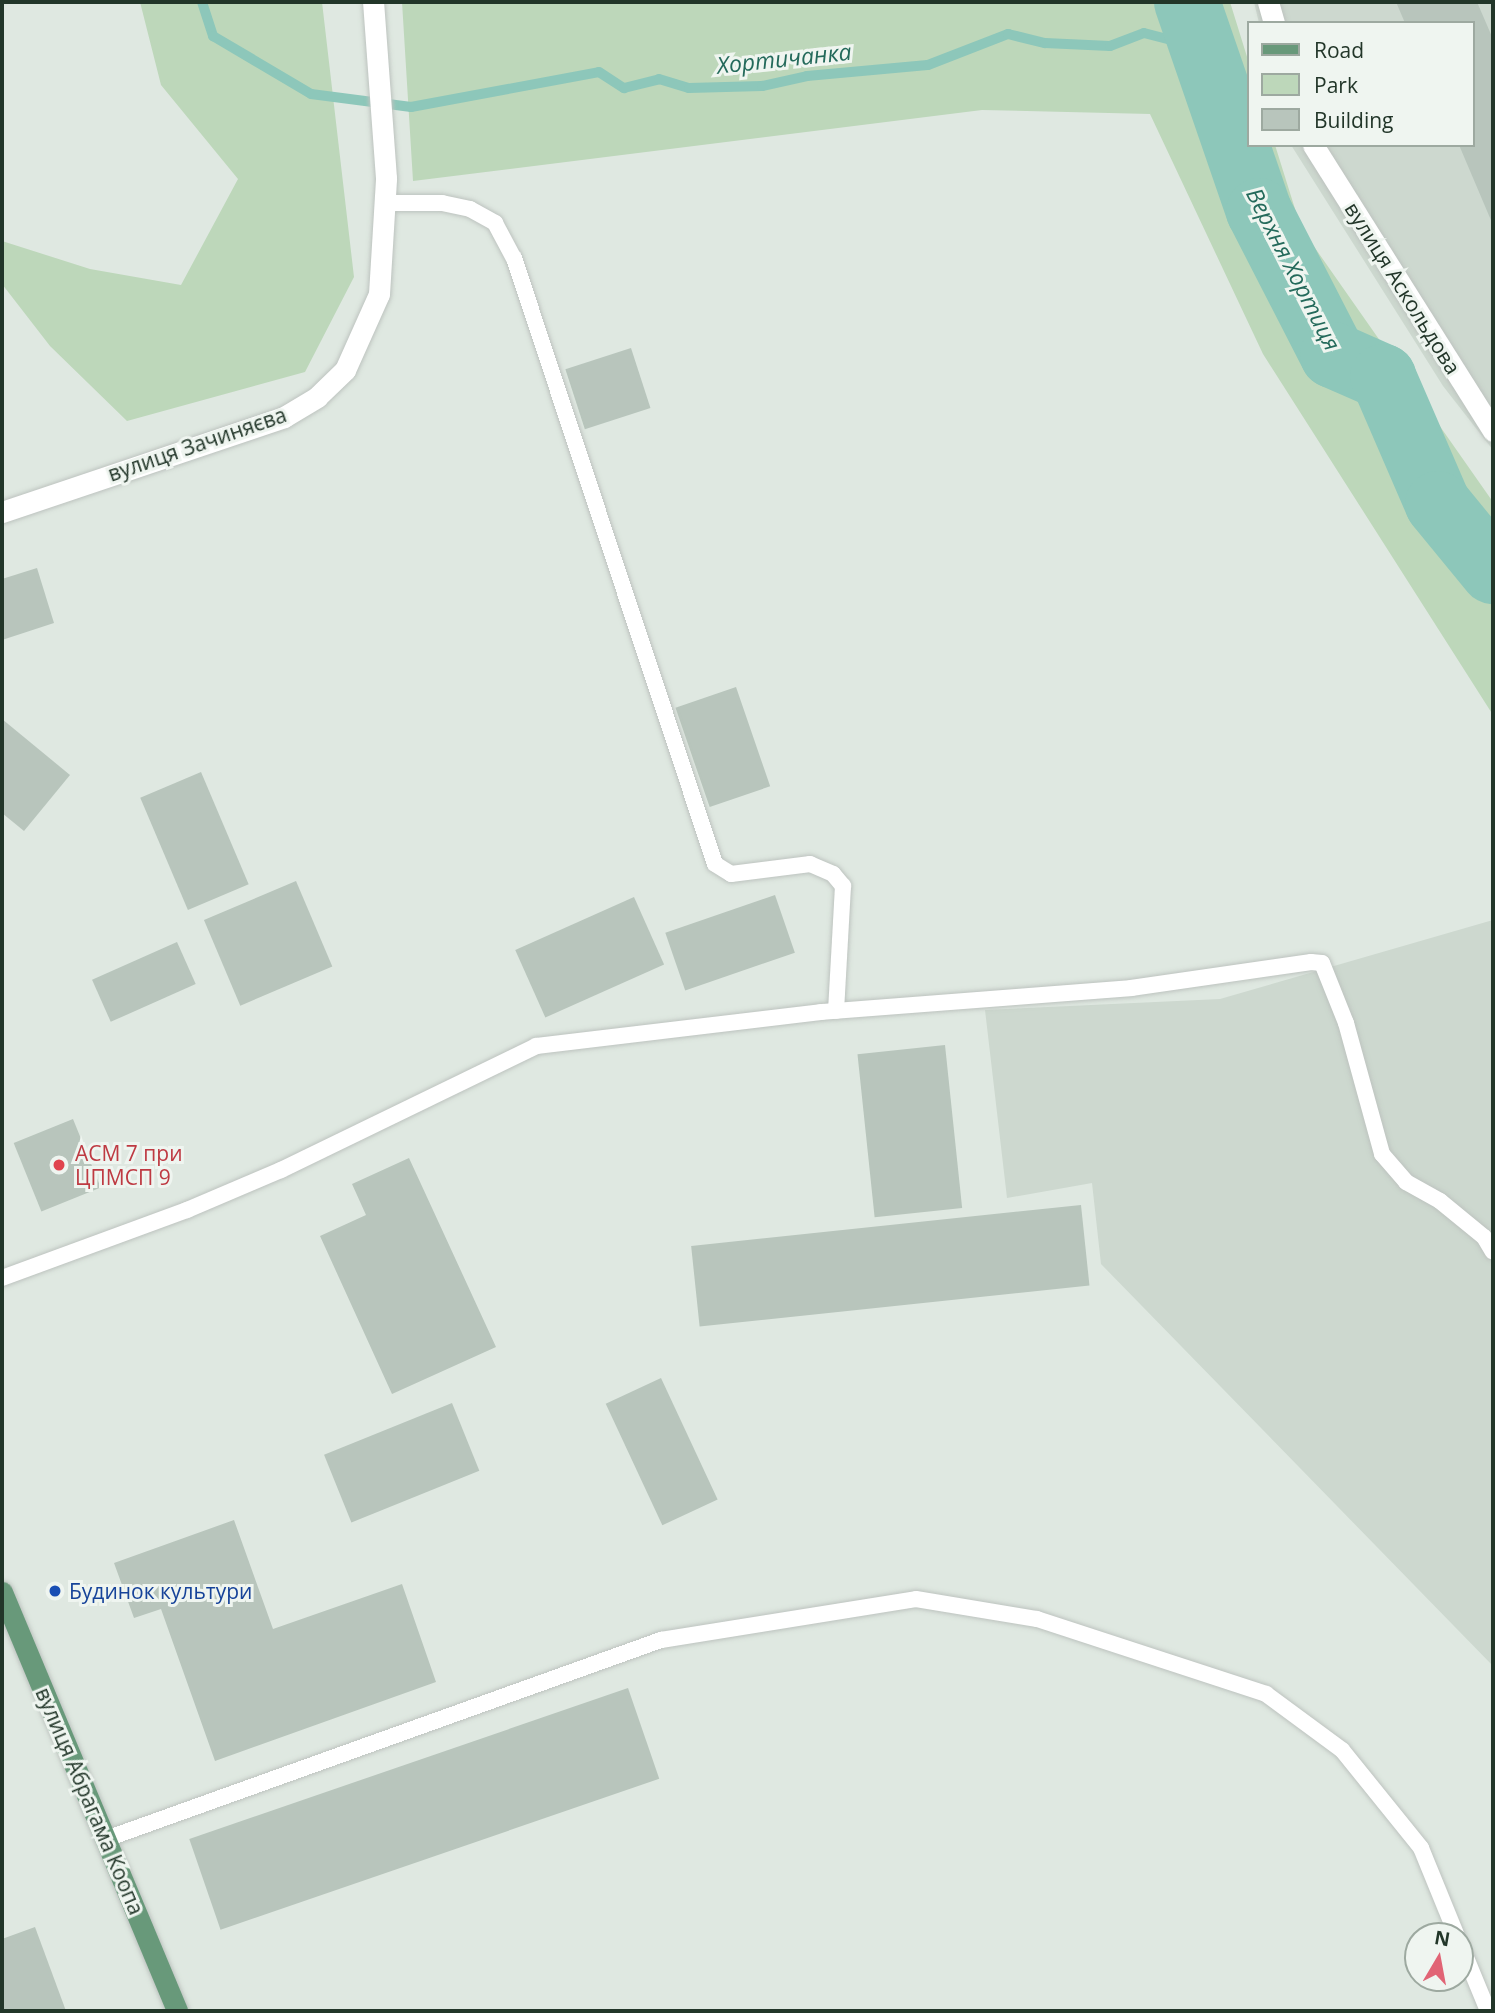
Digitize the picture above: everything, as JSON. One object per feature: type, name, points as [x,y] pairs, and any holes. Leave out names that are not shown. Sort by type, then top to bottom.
[{"type":"main road","name":"вулиця Абрагама Коопа","points":[[2,1592],[177,2011]]},
{"type":"street","name":"вулиця Зачиняєва","points":[[2,512],[284,417],[317,397],[345,370],[379,294],[384,203],[373,2]]},
{"type":"street","points":[[1268,2],[1273,21]]},
{"type":"street","name":"вулиця Аскольдова","points":[[1314,147],[1493,431]]},
{"type":"lane","points":[[384,203],[442,202],[470,209],[495,223],[514,258],[715,864],[731,874],[810,864],[833,874],[843,886],[836,1011]]},
{"type":"lane","points":[[2,1278],[187,1210],[281,1170],[536,1046],[836,1011],[1131,988],[1322,963],[1367,1090],[1381,1154],[1406,1182],[1440,1201],[1483,1237],[1493,1252]]},
{"type":"lane","points":[[106,1839],[661,1640],[916,1599],[1037,1619],[1266,1695],[1342,1750],[1421,1848],[1451,1922]]},
{"type":"lane","points":[[1474,1977],[1488,2011]]},
{"type":"shaded area","points":[[1254,2],[1493,2],[1493,450],[1443,386],[1292,147],[1474,147],[1474,21],[1259,21]]},
{"type":"shaded area","points":[[1493,920],[1493,1666],[1101,1264],[1092,1183],[1007,1198],[985,1010],[1220,999]]},
{"type":"green space","points":[[140,2],[322,2],[354,277],[305,372],[127,421],[50,346],[2,284],[2,241],[90,269],[181,285],[238,179],[161,85]]},
{"type":"green space","points":[[402,2],[1230,2],[1246,54],[1246,147],[1276,147],[1301,228],[1493,502],[1493,715],[1263,354],[1150,114],[982,110],[413,181]]},
{"type":"building","points":[[1396,2],[1477,2],[1493,39],[1493,225],[1460,147],[1474,147],[1474,21],[1404,21]]},
{"type":"building","points":[[631,348],[650,408],[585,429],[565,369]]},
{"type":"building","points":[[37,568],[54,623],[2,640],[2,579]]},
{"type":"building","points":[[736,687],[770,786],[710,807],[675,708]]},
{"type":"building","points":[[2,719],[70,775],[24,831],[2,813]]},
{"type":"building","points":[[201,772],[249,884],[188,910],[140,798]]},
{"type":"building","points":[[296,881],[332,967],[240,1006],[204,920]]},
{"type":"building","points":[[775,895],[795,953],[685,990],[665,933]]},
{"type":"building","points":[[634,897],[664,965],[545,1017],[515,950]]},
{"type":"building","points":[[177,942],[196,984],[111,1022],[92,980]]},
{"type":"building","points":[[945,1045],[962,1208],[875,1217],[857,1054]]},
{"type":"building","points":[[73,1119],[101,1188],[41,1212],[14,1143]]},
{"type":"building","points":[[409,1158],[496,1347],[392,1394],[320,1236],[366,1215],[352,1184]]},
{"type":"building","points":[[1081,1205],[1089,1286],[700,1327],[691,1246]]},
{"type":"building","points":[[661,1378],[718,1499],[662,1525],[606,1404]]},
{"type":"building","points":[[452,1403],[479,1471],[351,1522],[324,1455]]},
{"type":"building","points":[[234,1520],[273,1629],[402,1584],[436,1682],[215,1761],[161,1609],[134,1618],[114,1563]]},
{"type":"building","points":[[628,1688],[659,1779],[221,1930],[189,1839]]},
{"type":"building","points":[[35,1927],[66,2011],[2,2011],[2,1939]]},
{"type":"waterway","name":"Хортичанка","points":[[202,2],[213,36],[311,94],[411,107],[599,72],[624,88],[659,79],[689,88],[762,86],[807,76],[928,65],[1008,34],[1045,43],[1110,46],[1144,33],[1202,48]]},
{"type":"waterway","name":"Верхня Хортиця","points":[[1187,2],[1259,211],[1333,355],[1383,377],[1438,504],[1493,571]]},
{"type":"place","name":"АСМ 7 при ЦПМСП 9","points":[[59,1165]]},
{"type":"place","name":"Будинок культури","points":[[55,1591]]}]
